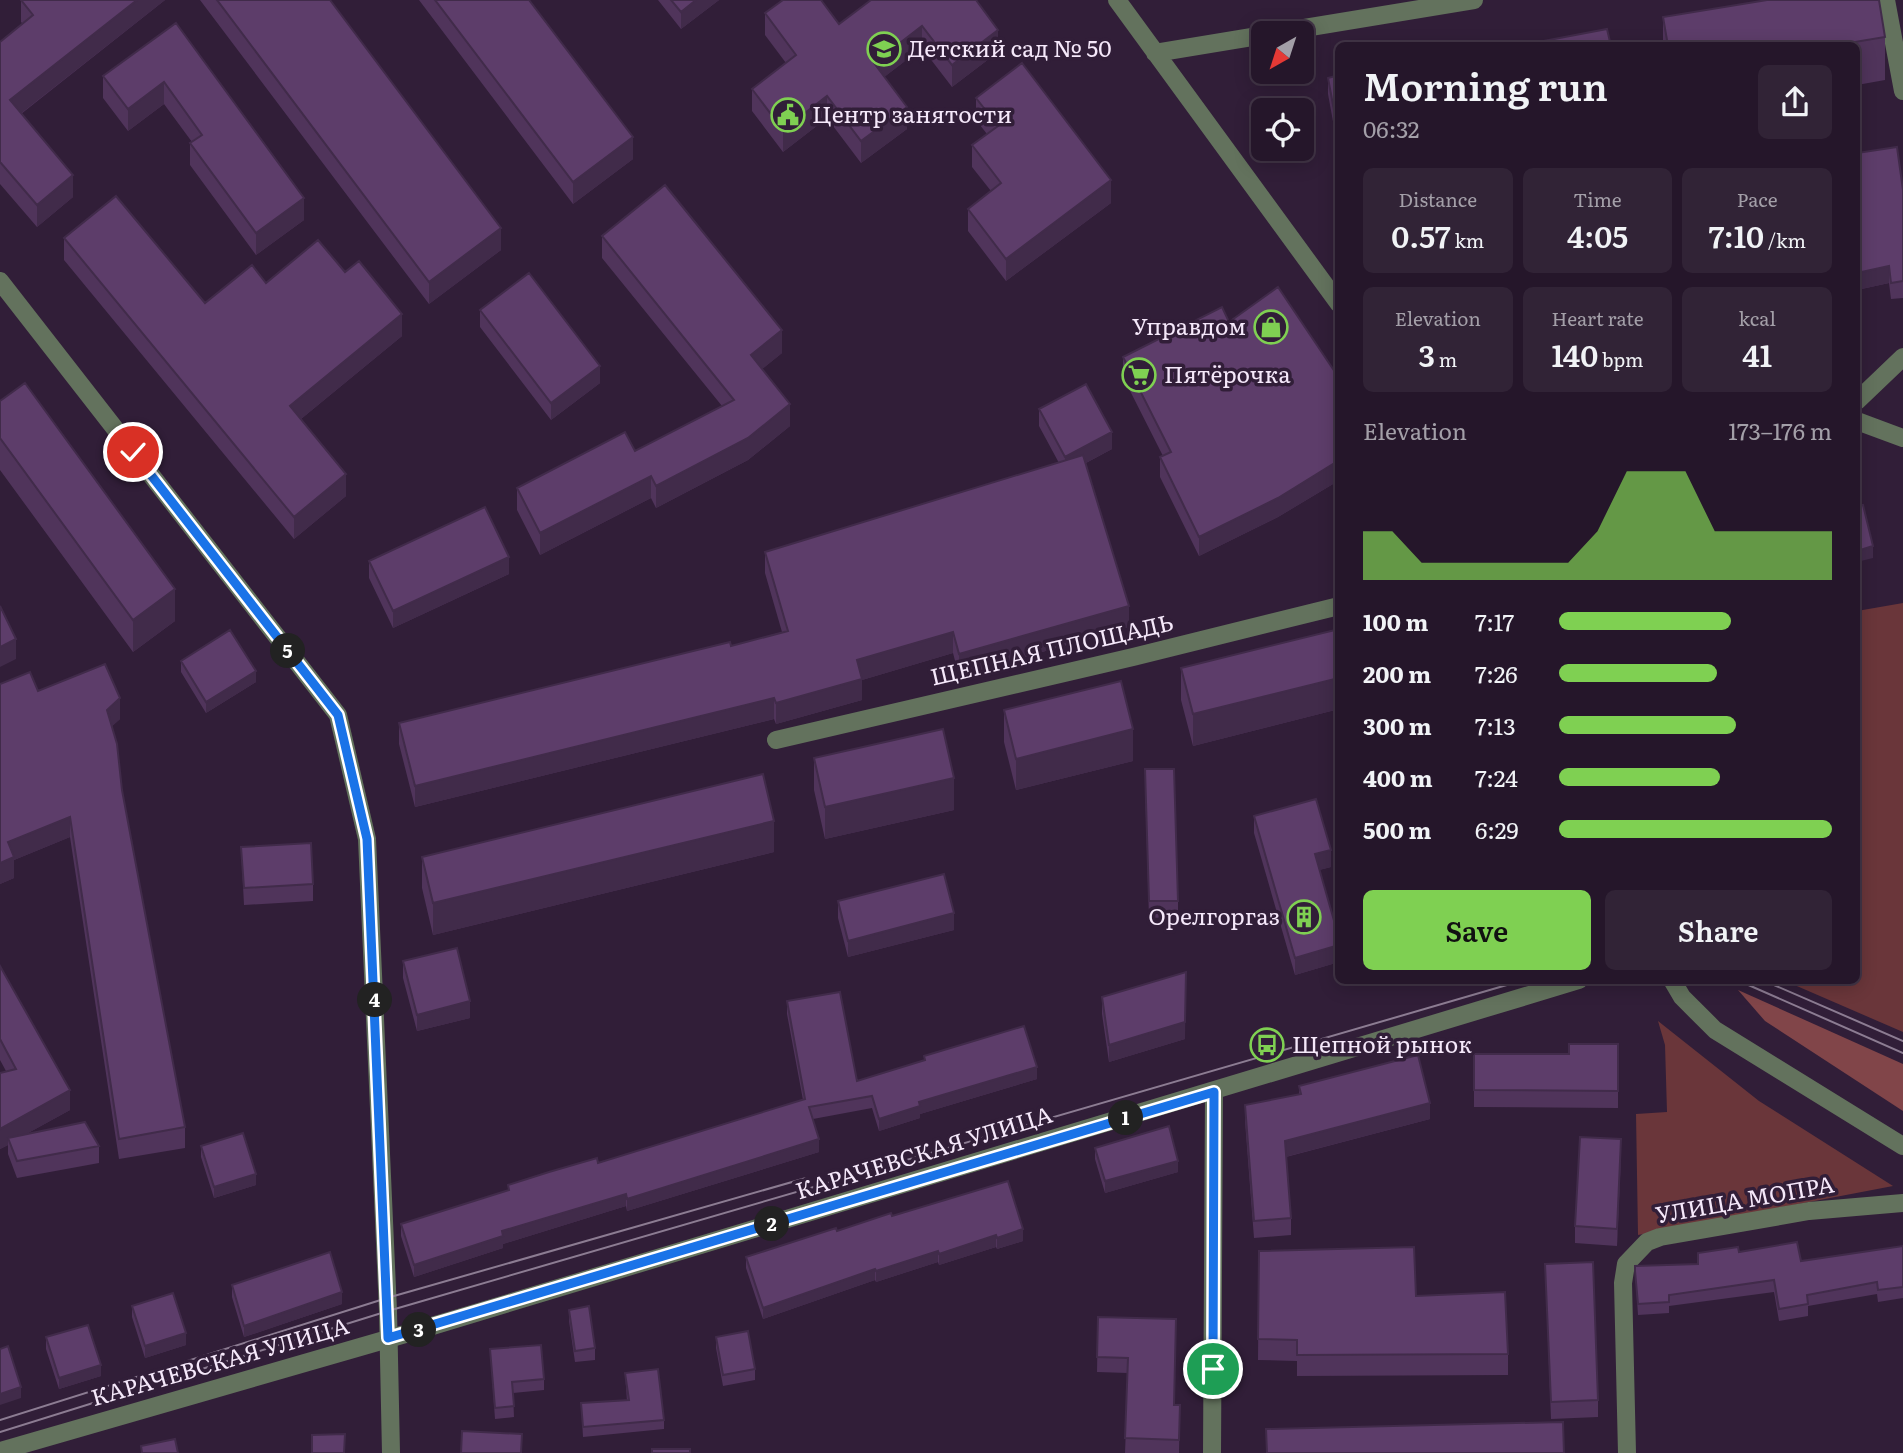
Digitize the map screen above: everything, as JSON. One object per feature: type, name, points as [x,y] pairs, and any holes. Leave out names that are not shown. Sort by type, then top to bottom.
[{"type":"street","points":[[1117,0],[1335,299]]},
{"type":"street","points":[[1314,26],[1474,0]]},
{"type":"street","points":[[1886,0],[1903,91]]},
{"type":"street","points":[[1155,53],[1251,37]]},
{"type":"street","points":[[0,281],[338,715],[367,839],[391,1453]]},
{"type":"street","points":[[1860,398],[1903,357]]},
{"type":"street","points":[[1860,422],[1903,438]]},
{"type":"street","name":"ЩЕПНАЯ ПЛОЩАДЬ","points":[[776,740],[1335,607]]},
{"type":"street","name":"КАРАЧЕВСКАЯ УЛИЦА","points":[[0,1451],[1214,1092],[1566,984]]},
{"type":"street","points":[[1674,984],[1682,997],[1715,1030],[1903,1146]]},
{"type":"street","points":[[1212,1453],[1214,1092]]},
{"type":"street","name":"УЛИЦА МОПРА","points":[[1627,1453],[1623,1283],[1626,1264],[1647,1242],[1672,1234],[1809,1211],[1903,1203]]},
{"type":"shaded area","points":[[1903,603],[1903,1032],[1792,984],[1860,984],[1860,610]]},
{"type":"shaded area","points":[[1738,990],[1903,1064],[1903,1111],[1765,1021]]},
{"type":"shaded area","points":[[1658,1021],[1759,1101],[1893,1186],[1638,1235],[1636,1114],[1667,1112],[1665,1045]]},
{"type":"building","points":[[21,0],[137,0],[10,100],[73,175],[37,205],[0,162],[0,42],[33,15]]},
{"type":"building","points":[[217,0],[330,0],[501,228],[429,282]]},
{"type":"building","points":[[435,0],[529,0],[633,137],[573,182]]},
{"type":"building","points":[[671,0],[696,0],[681,12]]},
{"type":"building","points":[[783,0],[821,0],[839,24],[871,0],[976,0],[998,30],[952,65],[922,26],[874,63],[907,107],[861,141],[827,96],[783,130],[752,89],[796,55],[765,13]]},
{"type":"building","points":[[1767,0],[1879,0],[1885,37],[1855,42],[1667,42],[1663,17]]},
{"type":"building","points":[[176,23],[304,198],[256,233],[190,143],[202,135],[164,82],[128,109],[103,76]]},
{"type":"building","points":[[1607,29],[1610,42],[1538,42]]},
{"type":"building","points":[[1022,63],[1111,180],[1006,259],[968,209],[1001,183],[972,145],[998,126],[976,98]]},
{"type":"building","points":[[1335,76],[1335,116],[1328,78]]},
{"type":"building","points":[[1897,147],[1903,190],[1903,281],[1891,283],[1889,266],[1860,272],[1860,153]]},
{"type":"building","points":[[665,185],[782,330],[751,355],[790,404],[748,438],[656,486],[651,476],[540,533],[517,488],[625,432],[635,451],[734,400],[602,236]]},
{"type":"building","points":[[116,196],[205,303],[252,265],[266,283],[318,240],[345,272],[359,261],[402,314],[290,406],[346,474],[294,517],[64,238]]},
{"type":"building","points":[[529,273],[600,366],[551,403],[480,310]]},
{"type":"building","points":[[1278,287],[1335,372],[1335,466],[1333,464],[1278,498],[1199,537],[1160,457],[1171,452],[1123,357],[1222,307],[1229,322]]},
{"type":"building","points":[[25,383],[175,589],[133,620],[0,438],[0,401]]},
{"type":"building","points":[[1086,384],[1112,432],[1065,457],[1039,409]]},
{"type":"building","points":[[1083,455],[1129,606],[959,654],[953,632],[857,660],[862,679],[776,703],[774,698],[415,786],[399,723],[730,642],[731,646],[788,631],[765,552]]},
{"type":"building","points":[[1863,505],[1873,546],[1860,550],[1860,506]]},
{"type":"building","points":[[485,507],[509,557],[393,611],[369,561]]},
{"type":"building","points":[[0,606],[16,639],[0,647]]},
{"type":"building","points":[[230,630],[256,671],[206,702],[181,661]]},
{"type":"building","points":[[1335,630],[1335,679],[1193,714],[1181,668]]},
{"type":"building","points":[[105,664],[120,698],[107,710],[117,744],[122,790],[185,1127],[119,1139],[70,817],[8,842],[14,857],[0,863],[0,684],[30,672],[38,691]]},
{"type":"building","points":[[1121,681],[1133,729],[1016,759],[1004,710]]},
{"type":"building","points":[[943,729],[954,778],[825,807],[814,758]]},
{"type":"building","points":[[1145,769],[1174,769],[1178,901],[1149,901]]},
{"type":"building","points":[[763,774],[774,821],[433,903],[422,857]]},
{"type":"building","name":"Орелгоргаз","points":[[1316,799],[1331,850],[1315,854],[1335,924],[1335,946],[1295,958],[1254,816]]},
{"type":"building","points":[[311,843],[313,884],[244,888],[241,847]]},
{"type":"building","points":[[944,874],[954,913],[848,941],[838,901]]},
{"type":"building","points":[[457,948],[470,1001],[417,1015],[403,961]]},
{"type":"building","points":[[0,966],[70,1090],[0,1129],[0,1073],[16,1069],[0,1039]]},
{"type":"building","points":[[1186,972],[1185,1022],[1109,1045],[1102,997]]},
{"type":"building","points":[[840,992],[857,1081],[925,1060],[924,1056],[1024,1026],[1037,1067],[919,1102],[920,1106],[879,1119],[872,1096],[809,1107],[819,1139],[627,1199],[626,1194],[502,1231],[503,1236],[414,1265],[401,1224],[509,1190],[508,1185],[549,1172],[597,1158],[598,1163],[805,1099],[787,1001]]},
{"type":"building","points":[[1569,1044],[1618,1044],[1618,1091],[1474,1090],[1474,1054],[1569,1054]]},
{"type":"building","points":[[1418,1055],[1430,1103],[1285,1141],[1291,1218],[1254,1221],[1245,1105],[1301,1094],[1299,1086]]},
{"type":"building","points":[[85,1122],[99,1146],[17,1161],[8,1138]]},
{"type":"building","points":[[1169,1126],[1178,1161],[1105,1181],[1095,1148]]},
{"type":"building","points":[[243,1133],[256,1174],[214,1187],[201,1146]]},
{"type":"building","points":[[1580,1137],[1621,1139],[1617,1229],[1575,1226]]},
{"type":"building","points":[[1008,1181],[1023,1229],[939,1254],[938,1251],[876,1271],[875,1269],[763,1308],[746,1257],[836,1228],[837,1231],[891,1213],[892,1216]]},
{"type":"building","points":[[1797,1242],[1801,1261],[1903,1246],[1903,1287],[1878,1290],[1877,1282],[1807,1295],[1808,1304],[1779,1309],[1774,1280],[1669,1295],[1669,1302],[1638,1304],[1635,1266],[1698,1264],[1698,1253],[1738,1247],[1739,1252]]},
{"type":"building","points":[[1414,1247],[1416,1296],[1505,1292],[1508,1354],[1297,1355],[1297,1340],[1258,1339],[1259,1251]]},
{"type":"building","points":[[330,1252],[342,1292],[244,1326],[232,1285]]},
{"type":"building","points":[[1593,1262],[1598,1400],[1551,1402],[1545,1264]]},
{"type":"building","points":[[173,1293],[186,1333],[145,1346],[132,1306]]},
{"type":"building","points":[[589,1306],[595,1348],[575,1351],[569,1310]]},
{"type":"building","points":[[1098,1317],[1176,1319],[1174,1405],[1180,1405],[1179,1440],[1125,1438],[1128,1358],[1097,1357]]},
{"type":"building","points":[[88,1325],[101,1365],[59,1378],[46,1337]]},
{"type":"building","points":[[748,1331],[755,1369],[723,1375],[716,1337]]},
{"type":"building","points":[[541,1345],[544,1379],[512,1382],[514,1406],[495,1408],[490,1349]]},
{"type":"building","points":[[8,1346],[21,1387],[0,1394],[0,1349]]},
{"type":"building","points":[[658,1369],[664,1420],[583,1427],[581,1403],[629,1400],[625,1373]]},
{"type":"building","points":[[1563,1422],[1564,1453],[1267,1453],[1266,1429]]},
{"type":"building","points":[[462,1431],[522,1434],[521,1453],[461,1453]]},
{"type":"building","points":[[345,1434],[344,1453],[312,1453],[312,1435]]},
{"type":"building","points":[[175,1439],[178,1453],[142,1453],[141,1446]]},
{"type":"building","points":[[652,1449],[690,1449],[690,1453],[652,1453]]},
{"type":"tram line","points":[[0,1432],[388,1311],[1510,984]]},
{"type":"tram line","points":[[1746,984],[1903,1053]]},
{"type":"tram line","points":[[1774,985],[1903,1041]]},
{"type":"tram line","points":[[0,1420],[387,1298],[806,1178]]},
{"type":"place","name":"Детский сад № 50","points":[[884,49]]},
{"type":"place","name":"Центр занятости","points":[[788,115]]},
{"type":"place","name":"Управдом","points":[[1271,327]]},
{"type":"place","name":"Пятёрочка","points":[[1139,375]]},
{"type":"place","name":"Орелгоргаз","points":[[1304,917]]},
{"type":"place","name":"Щепной рынок","points":[[1267,1045]]},
{"type":"route","points":[[133,452],[338,715],[367,839],[388,1338],[1214,1092],[1213,1369]]}]
